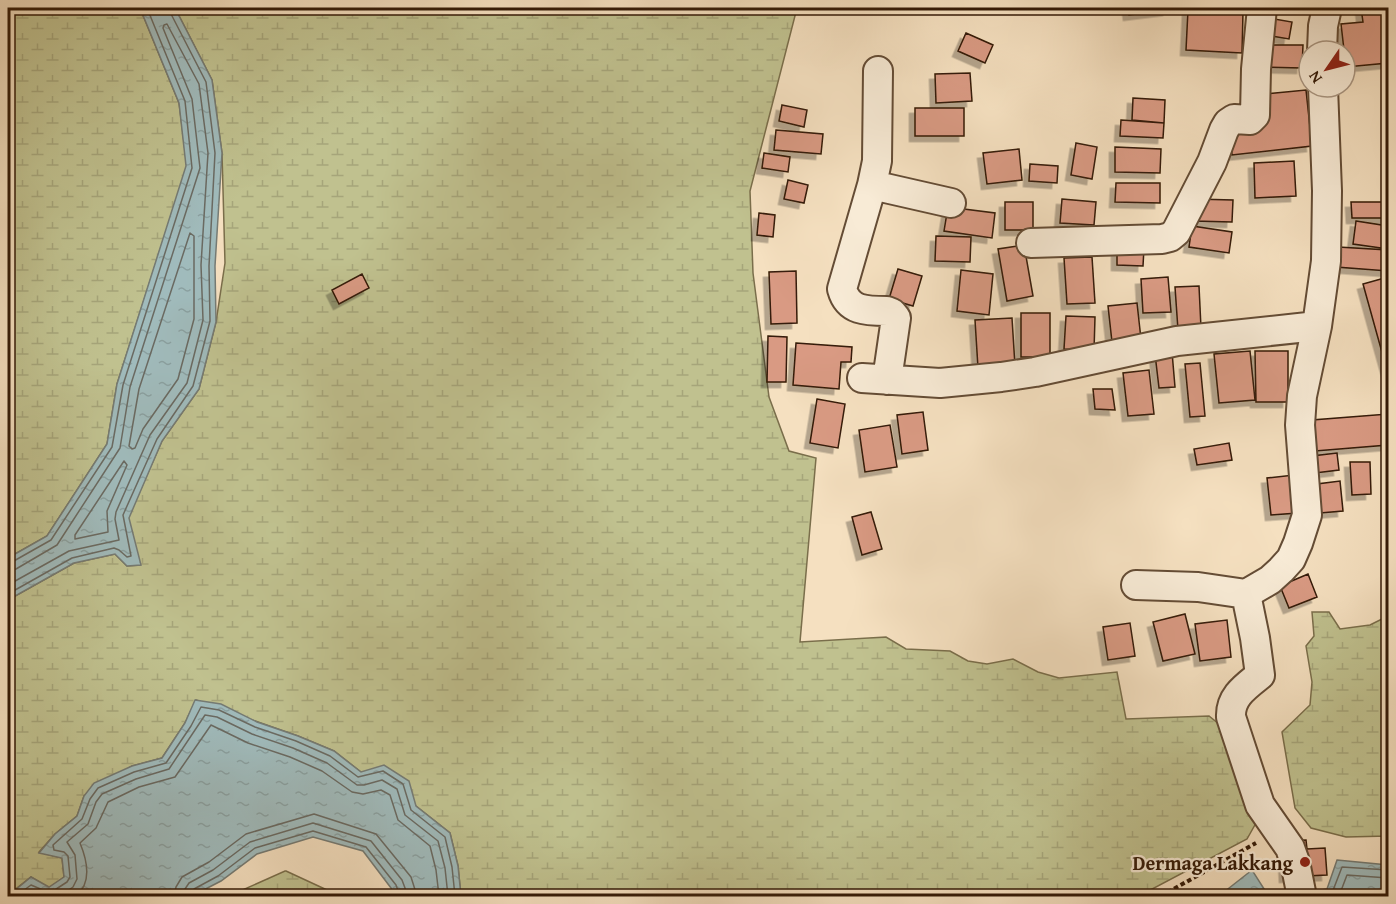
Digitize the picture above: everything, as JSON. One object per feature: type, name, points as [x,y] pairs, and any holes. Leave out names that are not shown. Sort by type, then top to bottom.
[{"type":"street","points":[[1031,243],[1166,239],[1176,232],[1212,162],[1228,123],[1234,119],[1250,120],[1255,115],[1256,69],[1262,8]]},
{"type":"street","points":[[1323,39],[1327,8]]},
{"type":"street","points":[[879,71],[877,161],[873,185],[842,289],[847,302],[854,307],[887,311],[896,318],[874,379],[940,383],[1001,377],[1177,341],[1317,326]]},
{"type":"street","points":[[1136,585],[1198,587],[1246,594],[1270,580],[1291,559],[1298,543],[1307,515],[1300,425],[1302,396],[1317,326],[1326,261],[1327,191],[1323,99]]},
{"type":"street","points":[[873,185],[951,203]]},
{"type":"street","points":[[1246,594],[1260,675],[1241,691],[1231,706],[1231,717],[1260,806],[1290,848],[1300,892]]},
{"type":"path","points":[[1161,897],[1250,847],[1275,828]]},
{"type":"green space","points":[[8,8],[140,8],[179,103],[187,166],[117,384],[107,444],[47,536],[8,558]]},
{"type":"green space","points":[[175,8],[797,8],[750,191],[753,273],[769,397],[789,451],[816,458],[800,642],[886,637],[906,649],[950,651],[968,661],[987,664],[1013,659],[1038,672],[1059,678],[1117,672],[1126,719],[1209,716],[1225,729],[1256,823],[1247,839],[1139,896],[461,896],[458,866],[450,833],[416,806],[361,772],[334,751],[196,700],[185,723],[162,758],[132,766],[84,796],[77,816],[55,834],[39,852],[62,858],[64,877],[49,888],[31,877],[8,895],[8,600],[74,563],[115,554],[127,566],[140,565],[128,518],[162,441],[199,389],[216,322],[225,263],[222,153],[212,80]]},
{"type":"green space","points":[[1312,612],[1329,612],[1340,629],[1370,625],[1388,616],[1388,836],[1346,837],[1311,828],[1295,808],[1282,732],[1310,705],[1312,682],[1306,646],[1314,636]]},
{"type":"green space","points":[[285,871],[340,896],[229,896]]},
{"type":"water","points":[[140,8],[175,8],[212,80],[222,153],[215,266],[216,322],[199,389],[162,441],[129,518],[141,565],[127,566],[115,554],[74,563],[8,600],[8,558],[47,536],[107,444],[117,384],[186,166],[179,103]]},
{"type":"water","points":[[195,700],[221,704],[257,722],[334,751],[361,772],[384,765],[409,781],[416,806],[450,833],[458,866],[461,896],[395,896],[363,851],[313,837],[257,854],[221,881],[192,896],[8,896],[31,877],[49,887],[64,877],[62,858],[39,853],[55,834],[77,816],[84,796],[94,783],[132,766],[162,758],[185,723]]},
{"type":"water","points":[[1337,860],[1388,865],[1388,896],[1288,896],[1327,889]]},
{"type":"water","points":[[1252,870],[1266,892],[1288,896],[1219,896]]},
{"type":"building","points":[[1128,8],[1168,8],[1168,10],[1129,15]]},
{"type":"building","points":[[1361,8],[1388,8],[1388,63],[1357,66],[1357,39],[1343,39],[1341,24],[1363,22]]},
{"type":"building","points":[[1188,10],[1243,12],[1242,53],[1186,50]]},
{"type":"building","points":[[1269,18],[1292,22],[1289,39],[1266,35]]},
{"type":"building","points":[[966,33],[993,45],[985,63],[958,51]]},
{"type":"building","points":[[1265,45],[1297,45],[1297,68],[1265,67]]},
{"type":"building","points":[[970,73],[972,101],[936,103],[935,74]]},
{"type":"building","points":[[1297,91],[1297,99],[1307,99],[1312,146],[1232,155],[1229,128],[1256,95]]},
{"type":"building","points":[[1133,98],[1165,100],[1164,123],[1132,120]]},
{"type":"building","points":[[782,105],[807,110],[804,127],[779,121]]},
{"type":"building","points":[[915,108],[964,108],[964,136],[915,136]]},
{"type":"building","points":[[1121,120],[1164,123],[1163,138],[1120,136]]},
{"type":"building","points":[[776,130],[823,134],[821,154],[774,150]]},
{"type":"building","points":[[1076,143],[1097,147],[1092,179],[1071,175]]},
{"type":"building","points":[[1115,147],[1161,149],[1160,173],[1115,172]]},
{"type":"building","points":[[1019,149],[1022,180],[987,184],[983,153]]},
{"type":"building","points":[[764,153],[790,157],[788,172],[762,168]]},
{"type":"building","points":[[1294,161],[1296,196],[1255,198],[1254,163]]},
{"type":"building","points":[[1030,164],[1058,166],[1057,183],[1029,181]]},
{"type":"building","points":[[788,180],[808,185],[804,203],[784,199]]},
{"type":"building","points":[[1116,183],[1160,183],[1160,203],[1115,202]]},
{"type":"building","points":[[1062,199],[1096,202],[1094,225],[1060,223]]},
{"type":"building","points":[[1194,199],[1233,200],[1232,222],[1193,221]]},
{"type":"building","points":[[1005,202],[1033,202],[1033,230],[1005,230]]},
{"type":"building","points":[[1351,202],[1388,202],[1388,218],[1352,218]]},
{"type":"building","points":[[948,207],[995,213],[992,238],[944,231]]},
{"type":"building","points":[[759,213],[775,215],[773,237],[757,235]]},
{"type":"building","points":[[1356,221],[1388,226],[1388,249],[1353,244]]},
{"type":"building","points":[[1192,226],[1232,232],[1229,253],[1189,247]]},
{"type":"building","points":[[936,236],[971,237],[970,262],[935,261]]},
{"type":"building","points":[[1024,245],[1033,296],[1007,301],[998,249]]},
{"type":"building","points":[[1117,247],[1144,248],[1143,266],[1117,265]]},
{"type":"building","points":[[1338,247],[1388,250],[1388,271],[1336,267]]},
{"type":"building","points":[[1092,257],[1095,303],[1067,304],[1064,258]]},
{"type":"building","points":[[898,269],[922,276],[913,306],[889,299]]},
{"type":"building","points":[[961,270],[993,274],[989,315],[957,311]]},
{"type":"building","points":[[796,271],[797,323],[771,324],[769,272]]},
{"type":"building","points":[[362,274],[369,288],[339,304],[332,290]]},
{"type":"building","points":[[1168,277],[1171,312],[1143,313],[1141,279]]},
{"type":"building","points":[[1388,277],[1388,374],[1363,284]]},
{"type":"building","points":[[1199,286],[1201,328],[1178,330],[1175,287]]},
{"type":"building","points":[[1137,303],[1141,339],[1112,342],[1108,306]]},
{"type":"building","points":[[1021,313],[1050,313],[1050,357],[1021,357]]},
{"type":"building","points":[[1066,316],[1095,317],[1094,351],[1064,349]]},
{"type":"building","points":[[1012,318],[1015,366],[978,368],[975,320]]},
{"type":"building","points":[[768,336],[787,337],[786,382],[767,382]]},
{"type":"building","points":[[796,343],[852,347],[851,362],[841,362],[839,389],[793,385]]},
{"type":"building","points":[[1250,351],[1255,400],[1219,403],[1214,354]]},
{"type":"building","points":[[1255,351],[1288,351],[1288,402],[1256,402]]},
{"type":"building","points":[[1172,352],[1175,387],[1159,388],[1155,354]]},
{"type":"building","points":[[1200,363],[1205,416],[1190,417],[1185,364]]},
{"type":"building","points":[[1149,370],[1154,414],[1128,416],[1123,373]]},
{"type":"building","points":[[1093,389],[1112,389],[1115,410],[1095,409]]},
{"type":"building","points":[[817,399],[845,404],[838,448],[810,443]]},
{"type":"building","points":[[923,412],[928,450],[902,454],[897,415]]},
{"type":"building","points":[[1388,414],[1388,445],[1315,451],[1312,420]]},
{"type":"building","points":[[890,425],[897,467],[865,472],[859,430]]},
{"type":"building","points":[[1229,443],[1232,460],[1197,465],[1194,449]]},
{"type":"building","points":[[1337,453],[1339,470],[1315,473],[1312,456]]},
{"type":"building","points":[[1350,462],[1370,462],[1371,494],[1352,495]]},
{"type":"building","points":[[1294,475],[1298,513],[1271,515],[1267,478]]},
{"type":"building","points":[[1340,481],[1343,511],[1320,513],[1317,484]]},
{"type":"building","points":[[871,512],[882,549],[862,555],[852,517]]},
{"type":"building","points":[[1308,574],[1317,597],[1289,608],[1280,586]]},
{"type":"building","points":[[1185,614],[1195,654],[1163,661],[1153,622]]},
{"type":"building","points":[[1227,620],[1231,657],[1200,661],[1195,624]]},
{"type":"building","points":[[1130,623],[1135,656],[1108,660],[1103,627]]},
{"type":"building","name":"Dermaga Lakkang","points":[[1306,840],[1307,849],[1325,848],[1327,875],[1285,877],[1283,841]]},
{"type":"place","name":"Dermaga Lakkang","points":[[1305,862]]}]
